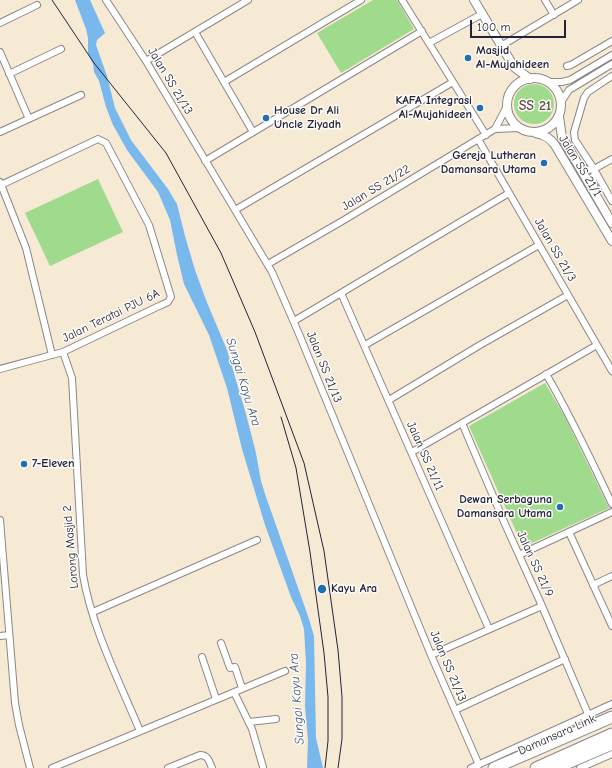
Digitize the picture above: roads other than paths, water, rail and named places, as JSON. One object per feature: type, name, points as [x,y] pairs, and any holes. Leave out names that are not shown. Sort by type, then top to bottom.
[{"type":"highway","points":[[497,767],[612,717]]},
{"type":"highway","name":"Damansara Link","points":[[513,768],[612,725]]},
{"type":"highway","name":"Damansara Link","points":[[536,768],[612,734]]},
{"type":"highway","points":[[556,768],[612,744]]},
{"type":"street","name":"Jalan SS 21/13","points":[[106,0],[146,61],[268,264],[294,321],[431,656],[479,765]]},
{"type":"street","points":[[146,61],[248,0]]},
{"type":"street","points":[[224,82],[361,0]]},
{"type":"street","points":[[402,0],[486,135]]},
{"type":"street","points":[[474,0],[514,67],[530,79]]},
{"type":"street","points":[[545,0],[554,15]]},
{"type":"street","points":[[501,46],[578,0]]},
{"type":"street","points":[[0,23],[37,5]]},
{"type":"street","points":[[429,43],[482,14]]},
{"type":"street","points":[[205,161],[422,31]]},
{"type":"street","points":[[195,32],[253,132]]},
{"type":"street","points":[[567,66],[612,41]]},
{"type":"street","points":[[9,74],[61,49]]},
{"type":"street","points":[[0,52],[29,119]]},
{"type":"street","points":[[519,128],[511,118],[507,106],[511,92],[515,86],[524,80],[536,78],[549,82],[562,82],[570,80],[612,55]]},
{"type":"street","points":[[561,102],[569,90],[612,64]]},
{"type":"street","points":[[514,67],[515,86]]},
{"type":"street","points":[[612,76],[588,92],[584,98],[574,132],[574,140],[612,201]]},
{"type":"street","points":[[235,210],[453,82]]},
{"type":"street","points":[[495,129],[519,128],[534,132],[548,128],[555,123],[561,110],[561,102],[559,94],[554,86],[549,82]]},
{"type":"street","points":[[0,132],[81,95]]},
{"type":"street","name":"Jalan SS 21/22","points":[[268,264],[486,135],[495,129],[507,106]]},
{"type":"street","name":"Jalan SS 21/1","points":[[559,117],[562,137],[612,223]]},
{"type":"street","name":"Jalan SS 21/1","points":[[534,132],[551,139],[612,241]]},
{"type":"street","name":"Jalan Teratai PJU 6A","points":[[0,369],[63,352],[157,308],[168,302],[171,297],[149,225],[106,143],[98,139],[1,184]]},
{"type":"street","name":"Jalan SS 21/3","points":[[478,139],[612,371]]},
{"type":"street","points":[[576,162],[587,170],[594,170],[612,160]]},
{"type":"street","points":[[594,170],[593,180],[595,194]]},
{"type":"street","points":[[1,184],[26,248],[52,356]]},
{"type":"street","points":[[294,321],[508,193]]},
{"type":"street","points":[[365,345],[539,245]]},
{"type":"street","name":"Jalan SS 21/11","points":[[341,293],[489,629]]},
{"type":"street","points":[[389,400],[480,345],[568,295]]},
{"type":"street","points":[[412,452],[597,345]]},
{"type":"street","name":"Lorong Masjid 2","points":[[63,352],[72,378],[83,575],[87,598],[106,649],[140,731]]},
{"type":"street","points":[[546,374],[575,426],[612,504]]},
{"type":"street","name":"Jalan SS 21/9","points":[[462,423],[588,714]]},
{"type":"street","points":[[519,555],[612,512]]},
{"type":"street","points":[[0,520],[15,703],[30,768]]},
{"type":"street","points":[[569,532],[612,626]]},
{"type":"street","points":[[92,612],[257,540]]},
{"type":"street","points":[[593,584],[612,576]]},
{"type":"street","points":[[431,656],[542,606]]},
{"type":"street","points":[[0,636],[10,635]]},
{"type":"street","points":[[220,643],[230,668],[235,667],[242,688]]},
{"type":"street","points":[[202,657],[216,699]]},
{"type":"street","points":[[455,710],[565,659]]},
{"type":"street","points":[[52,768],[285,671]]},
{"type":"street","points":[[234,692],[249,722],[263,767]]},
{"type":"street","points":[[471,768],[612,704]]},
{"type":"street","points":[[249,722],[276,719]]},
{"type":"street","points":[[580,768],[612,754]]},
{"type":"street","points":[[168,768],[200,755],[205,755],[207,756],[212,768]]},
{"type":"water","points":[[75,0],[90,0],[105,33],[97,40],[96,45],[107,76],[115,108],[131,140],[168,189],[177,204],[195,270],[227,350],[246,414],[256,453],[261,481],[314,636],[316,738],[323,768],[307,768],[308,740],[305,706],[306,663],[304,629],[265,525],[242,449],[227,388],[209,335],[184,284],[170,220],[158,192],[127,150],[113,125],[106,107],[99,81],[94,72],[93,64],[88,54],[88,38],[86,29]]},
{"type":"tram line","points":[[52,0],[94,63],[166,153],[221,253],[255,332],[304,463],[324,551],[338,650],[342,697],[342,739],[338,768]]},
{"type":"tram line","points":[[281,417],[296,468],[310,552],[324,653],[328,697],[328,741],[325,768]]},
{"type":"place","name":"Masjid Al-Mujahideen","points":[[468,58]]},
{"type":"place","name":"KAFA Integrasi Al-Mujahideen","points":[[480,108]]},
{"type":"place","name":"House Dr Ali Uncle Ziyadh","points":[[266,118]]},
{"type":"place","name":"Gereja Lutheran Damansara Utama","points":[[544,163]]},
{"type":"place","name":"7-Eleven","points":[[24,464]]},
{"type":"place","name":"Dewan Serbaguna Damansara Utama","points":[[560,507]]},
{"type":"place","name":"Kayu Ara","points":[[322,589]]},
{"type":"district","name":"SS 21","points":[[535,106]]},
{"type":"water label","name":"Sungai Kayu Ara","points":[[243,382]]},
{"type":"water label","name":"Sungai Kayu Ara","points":[[297,699]]}]
